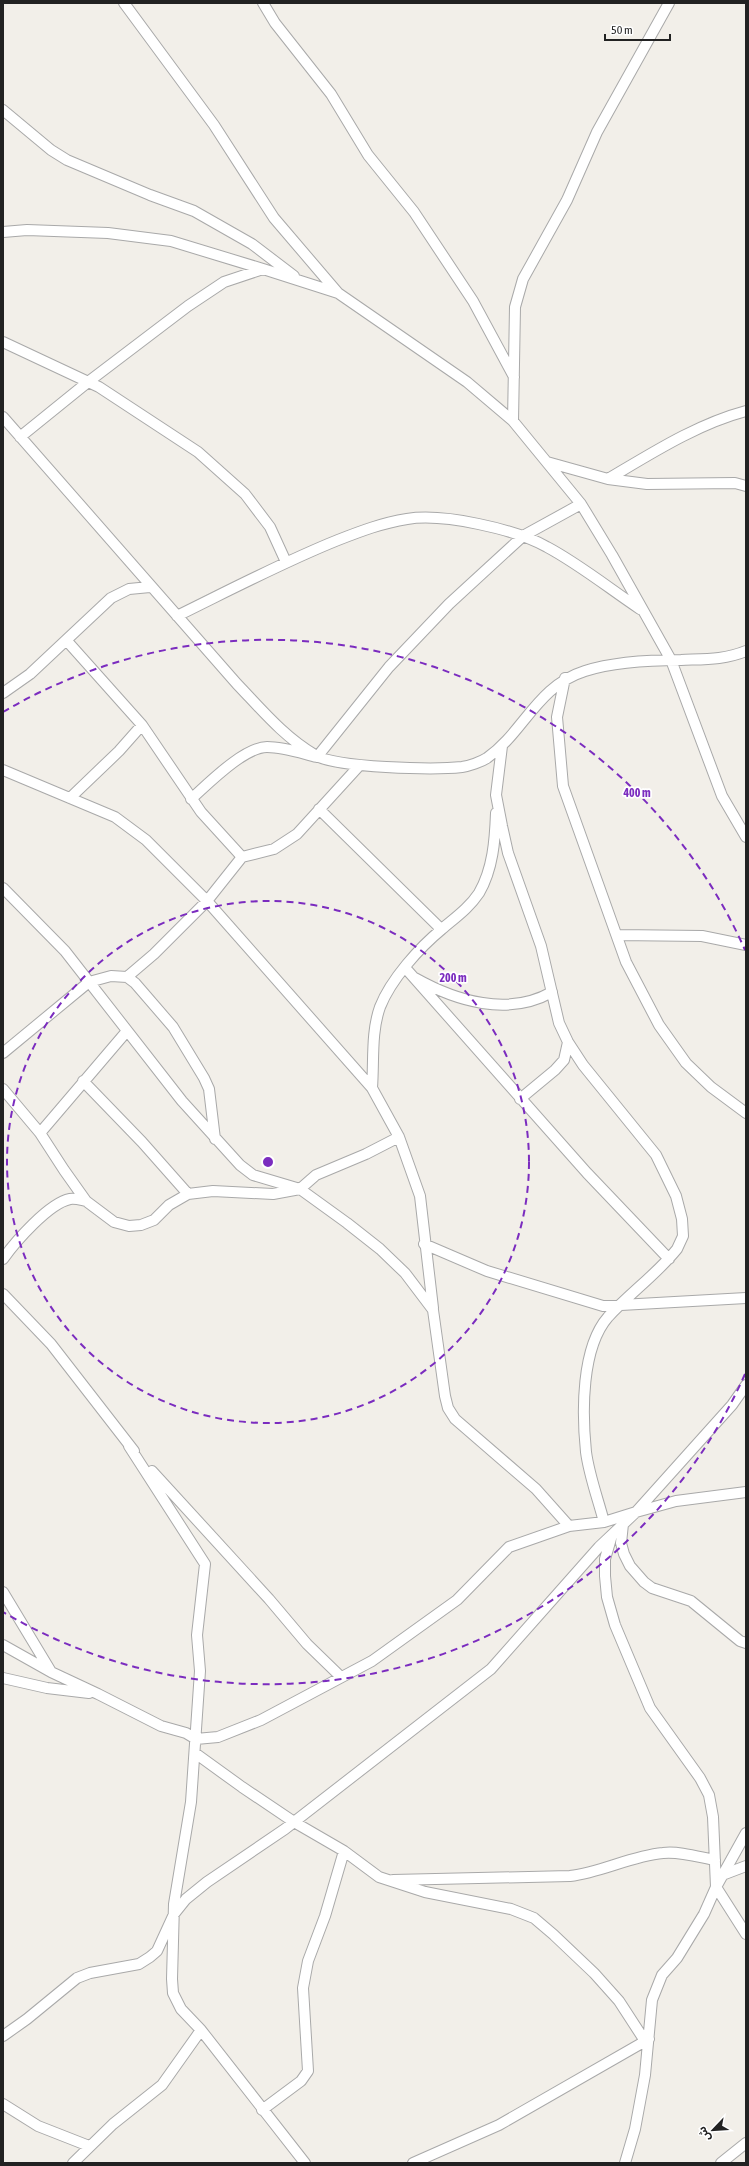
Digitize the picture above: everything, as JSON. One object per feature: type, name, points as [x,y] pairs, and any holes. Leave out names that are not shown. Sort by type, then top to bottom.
[{"type":"street","points":[[124,3],[214,125],[274,218],[338,293],[467,382],[513,421],[581,504],[612,555],[671,660],[722,796],[746,836]]},
{"type":"street","points":[[264,3],[274,23],[331,94],[368,155],[414,212],[473,301],[515,379]]},
{"type":"street","points":[[513,421],[515,379],[515,307],[523,279],[567,200],[597,132],[669,3]]},
{"type":"street","points":[[3,110],[51,150],[68,160],[150,196],[194,211],[252,244],[300,281]]},
{"type":"street","points":[[3,232],[27,230],[108,233],[171,241],[338,293]]},
{"type":"street","points":[[20,437],[88,382],[188,306],[224,282],[262,269]]},
{"type":"street","points":[[3,342],[99,387],[198,452],[245,494],[270,527],[286,562]]},
{"type":"street","points":[[608,479],[695,431],[731,415],[746,411]]},
{"type":"street","points":[[3,417],[150,587],[276,724],[316,756]]},
{"type":"street","points":[[547,462],[608,479],[647,484],[735,483],[746,486]]},
{"type":"street","points":[[316,756],[389,668],[450,604],[523,536],[581,504]]},
{"type":"street","points":[[177,616],[286,562],[377,525],[408,519],[435,519],[476,524],[523,536],[548,547],[642,610]]},
{"type":"street","points":[[3,693],[30,674],[67,641],[95,611],[111,598],[129,590],[150,587]]},
{"type":"street","points":[[67,641],[142,725],[191,799],[227,842],[242,857]]},
{"type":"street","points":[[191,799],[233,763],[254,750],[266,747],[359,766],[462,767],[486,760],[502,746],[540,700],[565,678],[606,666],[671,660],[704,661],[730,658],[746,651]]},
{"type":"street","points":[[565,678],[557,717],[563,786],[626,962],[640,992],[668,1038],[700,1077],[746,1114]]},
{"type":"street","points":[[70,798],[119,751],[142,725]]},
{"type":"street","points":[[372,1088],[375,1025],[381,1006],[419,950],[441,929],[464,912],[479,892],[491,865],[495,832],[496,795],[502,746]]},
{"type":"street","points":[[127,977],[154,954],[207,901],[242,857],[274,849],[297,834],[359,766]]},
{"type":"street","points":[[3,770],[115,817],[146,840],[207,901],[372,1088],[399,1137],[420,1196],[424,1244],[445,1396],[448,1408],[455,1419],[536,1489],[569,1526]]},
{"type":"street","points":[[496,795],[508,853],[541,946],[559,1023],[568,1042],[656,1156],[676,1196],[682,1219],[683,1236],[677,1249],[608,1318],[597,1334],[591,1354],[584,1417],[586,1453],[604,1522]]},
{"type":"street","points":[[319,809],[441,929]]},
{"type":"street","points":[[3,888],[39,923],[89,982],[182,1101],[240,1165],[253,1175],[300,1189],[380,1249],[406,1273],[433,1310]]},
{"type":"street","points":[[617,935],[702,936],[746,945]]},
{"type":"street","points":[[403,974],[462,1000],[476,1003],[520,1003],[542,998],[552,992]]},
{"type":"street","points":[[403,974],[587,1173],[669,1258]]},
{"type":"street","points":[[3,1053],[89,982],[111,976],[127,977],[135,983],[173,1028],[204,1078],[209,1090],[216,1139]]},
{"type":"street","points":[[40,1133],[127,1031]]},
{"type":"street","points":[[520,1099],[555,1070],[564,1060],[568,1042]]},
{"type":"street","points":[[83,1081],[142,1142],[188,1194]]},
{"type":"street","points":[[3,1089],[40,1133],[86,1201],[114,1222],[129,1226],[141,1225],[154,1220],[169,1206],[188,1194],[214,1191],[273,1194],[300,1189],[316,1176],[366,1154],[399,1137]]},
{"type":"street","points":[[3,1259],[13,1244],[56,1206],[70,1199],[86,1201]]},
{"type":"street","points":[[424,1244],[487,1271],[589,1303],[619,1306],[666,1301],[746,1298]]},
{"type":"street","points":[[3,1294],[51,1344],[129,1446],[205,1564],[197,1635],[200,1671],[191,1802],[174,1914],[173,1993],[181,2009],[201,2030],[262,2110],[305,2163]]},
{"type":"street","points":[[3,2036],[27,2019],[77,1978],[90,1973],[139,1964],[150,1957],[157,1951],[174,1914],[194,1892],[294,1822],[491,1669],[564,1584],[636,1512],[732,1405],[746,1385]]},
{"type":"street","points":[[129,1446],[269,1599],[307,1644],[341,1677]]},
{"type":"street","points":[[3,1646],[51,1672],[161,1726],[186,1733],[196,1739],[218,1737],[261,1720],[372,1661],[457,1600],[509,1548],[569,1526],[604,1522],[676,1501],[746,1492]]},
{"type":"street","points":[[623,1524],[621,1542],[624,1554],[630,1566],[644,1582],[652,1588],[691,1601],[740,1641],[746,1643]]},
{"type":"street","points":[[612,1535],[605,1559],[605,1576],[607,1597],[615,1625],[650,1708],[700,1778],[709,1795],[713,1817],[716,1887],[746,1934]]},
{"type":"street","points":[[3,1592],[51,1672]]},
{"type":"street","points":[[3,1678],[47,1688],[98,1694]]},
{"type":"street","points":[[195,1753],[294,1822],[344,1851],[379,1877],[425,1892],[510,1909],[534,1918],[554,1934],[599,1978],[619,2001],[647,2040]]},
{"type":"street","points":[[625,2163],[635,2129],[652,2000],[662,1975],[677,1958],[704,1914],[716,1887],[725,1874],[746,1833]]},
{"type":"street","points":[[262,2110],[301,2081],[308,2071],[303,1988],[308,1961],[325,1916],[344,1851]]},
{"type":"street","points":[[387,1880],[570,1876],[591,1873],[639,1857],[665,1853],[715,1860]]},
{"type":"street","points":[[725,1874],[746,1866]]},
{"type":"street","points":[[73,2163],[89,2146],[130,2110],[162,2086],[201,2030]]},
{"type":"street","points":[[413,2163],[499,2125],[647,2040]]},
{"type":"street","points":[[3,2104],[38,2126],[89,2146]]},
{"type":"street","points":[[721,2163],[746,2143]]}]
